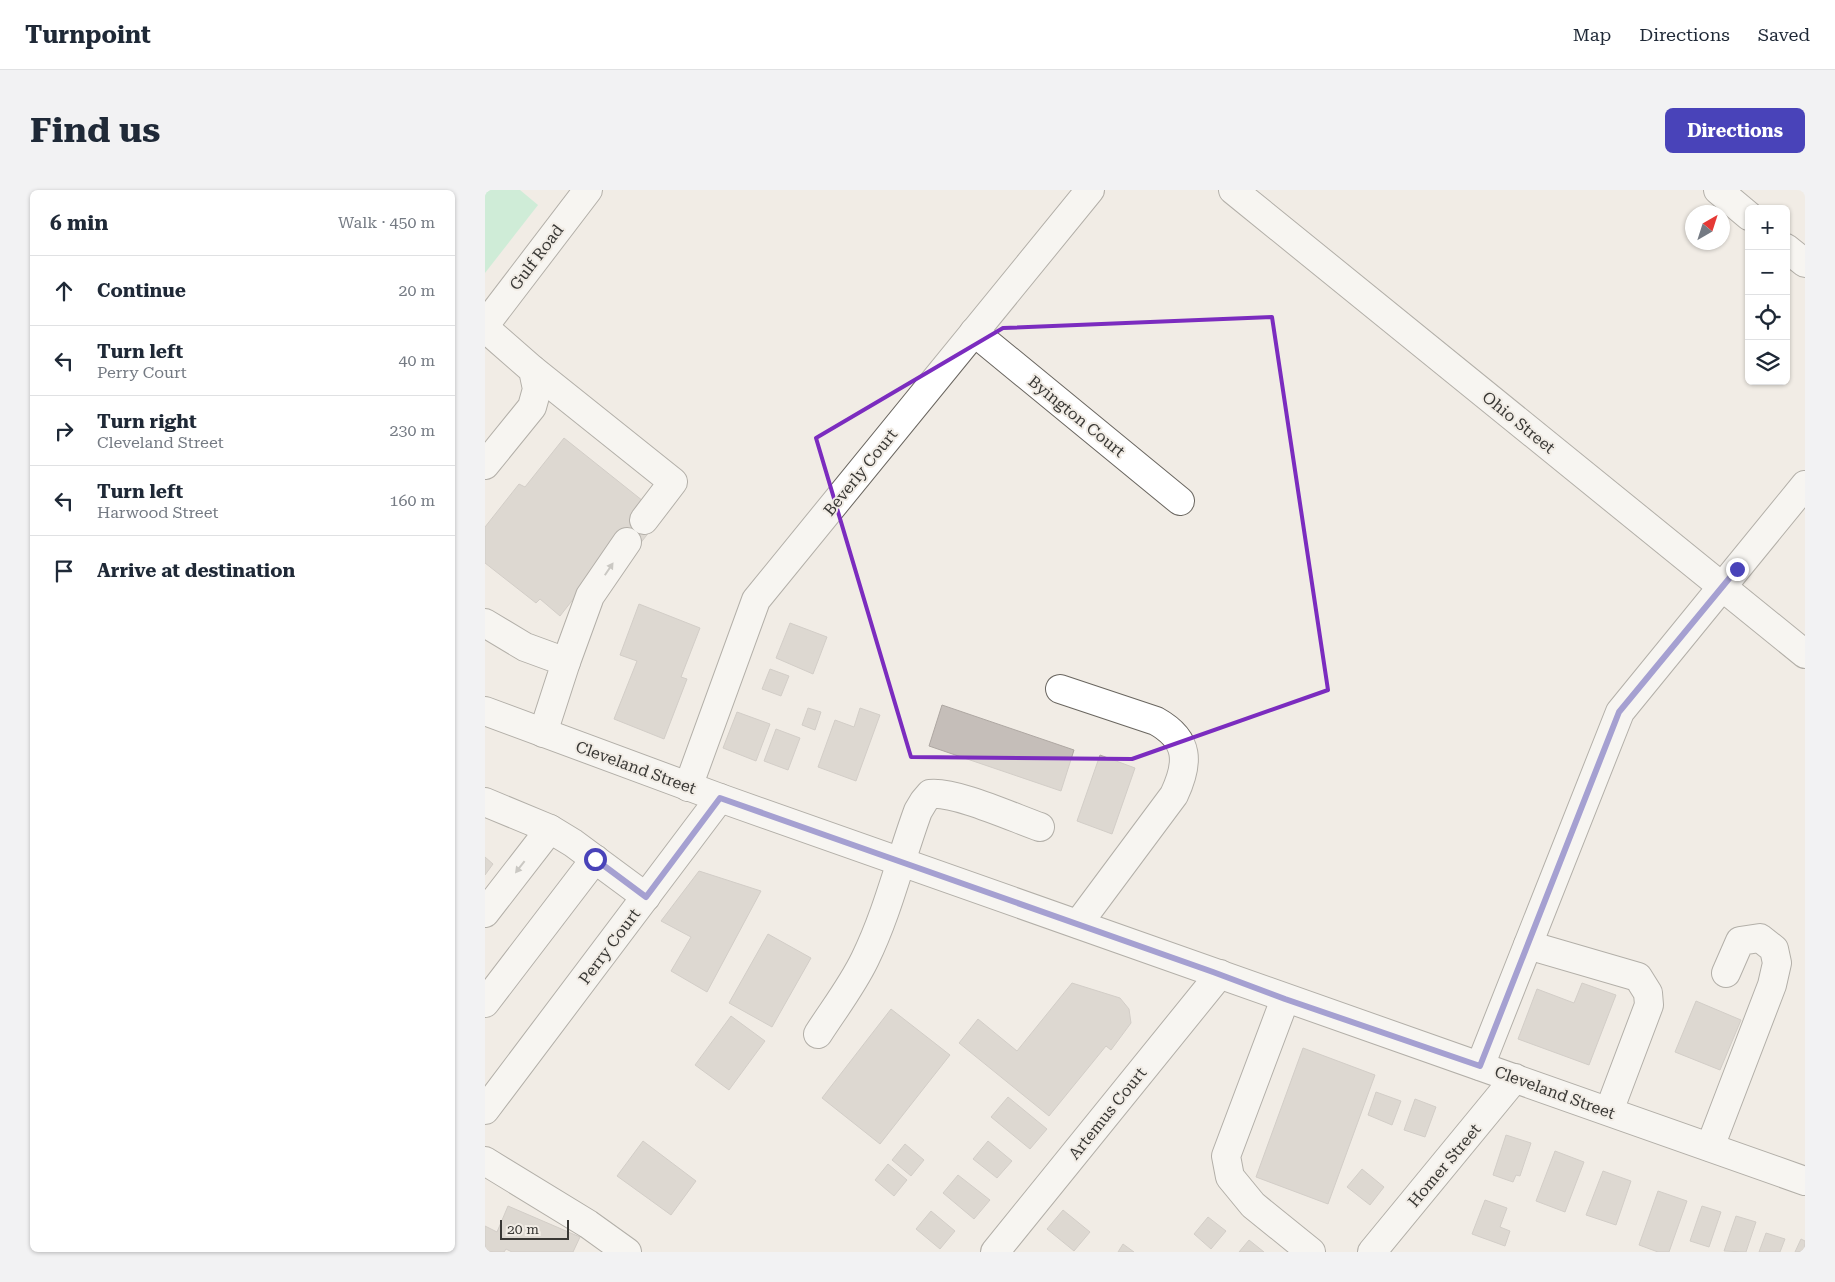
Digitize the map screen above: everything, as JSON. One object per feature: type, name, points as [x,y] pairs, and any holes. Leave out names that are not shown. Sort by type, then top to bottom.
[{"type":"street","name":"Beverly Court","points":[[689,787],[756,600],[1090,190]]},
{"type":"street","name":"Ohio Street","points":[[1233,190],[1805,654]]},
{"type":"street","points":[[1718,190],[1745,213]]},
{"type":"street","name":"Gulf Road","points":[[485,327],[580,193]]},
{"type":"street","points":[[1789,250],[1805,263]]},
{"type":"street","points":[[485,327],[533,370],[673,482],[644,520]]},
{"type":"street","name":"Byington Court","points":[[974,332],[1180,500]]},
{"type":"street","points":[[485,465],[532,406],[537,389],[533,370]]},
{"type":"street","points":[[1480,1066],[1619,712],[1805,485]]},
{"type":"street","points":[[543,733],[591,596],[627,542]]},
{"type":"street","points":[[485,623],[525,647],[567,662]]},
{"type":"street","points":[[1061,689],[1156,721],[1167,727],[1179,740],[1185,763],[1182,778],[1174,795],[1078,924]]},
{"type":"street","name":"Cleveland Street","points":[[485,711],[689,787],[1805,1181]]},
{"type":"street","points":[[818,1034],[849,988],[865,959],[883,917],[918,811],[930,794],[938,793],[963,799],[1040,827]]},
{"type":"street","name":"Perry Court","points":[[489,1096],[646,897],[720,798]]},
{"type":"street","points":[[485,802],[550,829],[646,897]]},
{"type":"street","points":[[485,913],[550,829]]},
{"type":"street","points":[[485,1003],[601,864]]},
{"type":"street","points":[[1710,1148],[1773,985],[1777,963],[1775,948],[1760,938],[1740,941],[1726,973]]},
{"type":"street","points":[[1528,945],[1639,977],[1648,993],[1649,1005],[1609,1111]]},
{"type":"street","name":"Artemus Court","points":[[995,1252],[1220,974]]},
{"type":"street","points":[[1285,999],[1226,1156],[1230,1177],[1253,1205],[1311,1252]]},
{"type":"street","name":"Homer Street","points":[[1372,1252],[1515,1078]]},
{"type":"street","points":[[485,1161],[588,1224],[627,1252]]},
{"type":"highlighted area","points":[[1272,317],[1328,690],[1132,759],[911,757],[816,438],[1003,328]]},
{"type":"green space","points":[[485,190],[520,190],[538,205],[485,273]]},
{"type":"building","points":[[564,438],[648,505],[653,527],[636,549],[621,538],[560,616],[540,599],[536,603],[485,563],[485,527],[519,484],[525,487]]},
{"type":"building","points":[[639,604],[700,628],[681,677],[687,679],[664,739],[614,719],[637,661],[620,655]]},
{"type":"building","points":[[790,623],[827,637],[813,674],[776,658]]},
{"type":"building","points":[[770,669],[789,676],[781,696],[762,689]]},
{"type":"building","points":[[942,705],[1074,750],[1061,791],[929,746]]},
{"type":"building","points":[[808,708],[821,712],[815,730],[802,725]]},
{"type":"building","points":[[860,708],[880,715],[856,781],[818,767],[835,720],[854,727]]},
{"type":"building","points":[[737,712],[770,724],[756,761],[723,748]]},
{"type":"building","points":[[776,729],[800,738],[788,770],[764,761]]},
{"type":"building","points":[[1100,755],[1135,768],[1112,834],[1077,821]]},
{"type":"building","points":[[485,857],[493,864],[485,875]]},
{"type":"building","points":[[699,871],[761,891],[707,992],[671,971],[691,937],[661,921]]},
{"type":"building","points":[[768,934],[811,958],[772,1027],[729,1003]]},
{"type":"building","points":[[1072,983],[1120,998],[1129,1009],[1131,1023],[1111,1050],[1106,1046],[1049,1116],[959,1043],[978,1019],[1017,1051]]},
{"type":"building","points":[[1582,983],[1616,995],[1589,1065],[1518,1039],[1537,989],[1574,1003]]},
{"type":"building","points":[[1696,1001],[1741,1020],[1720,1070],[1675,1052]]},
{"type":"building","points":[[891,1009],[950,1055],[880,1144],[822,1098]]},
{"type":"building","points":[[731,1016],[765,1041],[729,1090],[695,1065]]},
{"type":"building","points":[[1303,1048],[1375,1075],[1328,1204],[1256,1177]]},
{"type":"building","points":[[1376,1092],[1401,1101],[1392,1125],[1368,1115]]},
{"type":"building","points":[[1008,1097],[1047,1129],[1030,1149],[991,1117]]},
{"type":"building","points":[[1415,1099],[1436,1107],[1425,1137],[1404,1130]]},
{"type":"building","points":[[1506,1135],[1531,1143],[1520,1176],[1516,1175],[1513,1182],[1493,1175]]},
{"type":"building","points":[[643,1141],[696,1181],[671,1215],[617,1176]]},
{"type":"building","points":[[988,1141],[1012,1161],[997,1178],[973,1159]]},
{"type":"building","points":[[905,1144],[924,1160],[911,1176],[892,1160]]},
{"type":"building","points":[[1555,1151],[1584,1162],[1565,1212],[1536,1201]]},
{"type":"building","points":[[888,1164],[907,1180],[894,1196],[875,1180]]},
{"type":"building","points":[[1362,1169],[1384,1187],[1370,1205],[1347,1187]]},
{"type":"building","points":[[1603,1171],[1631,1181],[1616,1225],[1586,1215]]},
{"type":"building","points":[[958,1175],[990,1200],[974,1219],[943,1193]]},
{"type":"building","points":[[1658,1191],[1687,1201],[1669,1252],[1658,1252],[1639,1245]]},
{"type":"building","points":[[1485,1200],[1507,1208],[1500,1227],[1510,1231],[1505,1246],[1472,1234]]},
{"type":"building","points":[[508,1206],[580,1237],[573,1252],[512,1252],[506,1249],[504,1252],[485,1252],[485,1226],[497,1232]]},
{"type":"building","points":[[1702,1206],[1721,1212],[1709,1247],[1690,1241]]},
{"type":"building","points":[[1063,1210],[1090,1232],[1074,1251],[1047,1229]]},
{"type":"building","points":[[931,1211],[955,1231],[940,1249],[916,1229]]},
{"type":"building","points":[[1736,1216],[1756,1222],[1746,1252],[1724,1251]]},
{"type":"building","points":[[1208,1217],[1226,1231],[1211,1249],[1194,1234]]},
{"type":"building","points":[[1766,1233],[1785,1239],[1780,1252],[1759,1252]]},
{"type":"building","points":[[1801,1239],[1805,1241],[1805,1252],[1795,1252]]},
{"type":"building","points":[[1249,1240],[1264,1252],[1239,1252]]},
{"type":"building","points":[[1123,1244],[1134,1252],[1118,1252]]},
{"type":"route","points":[[595,859],[646,897],[720,798],[1285,999],[1480,1066],[1619,712],[1737,569]]}]
